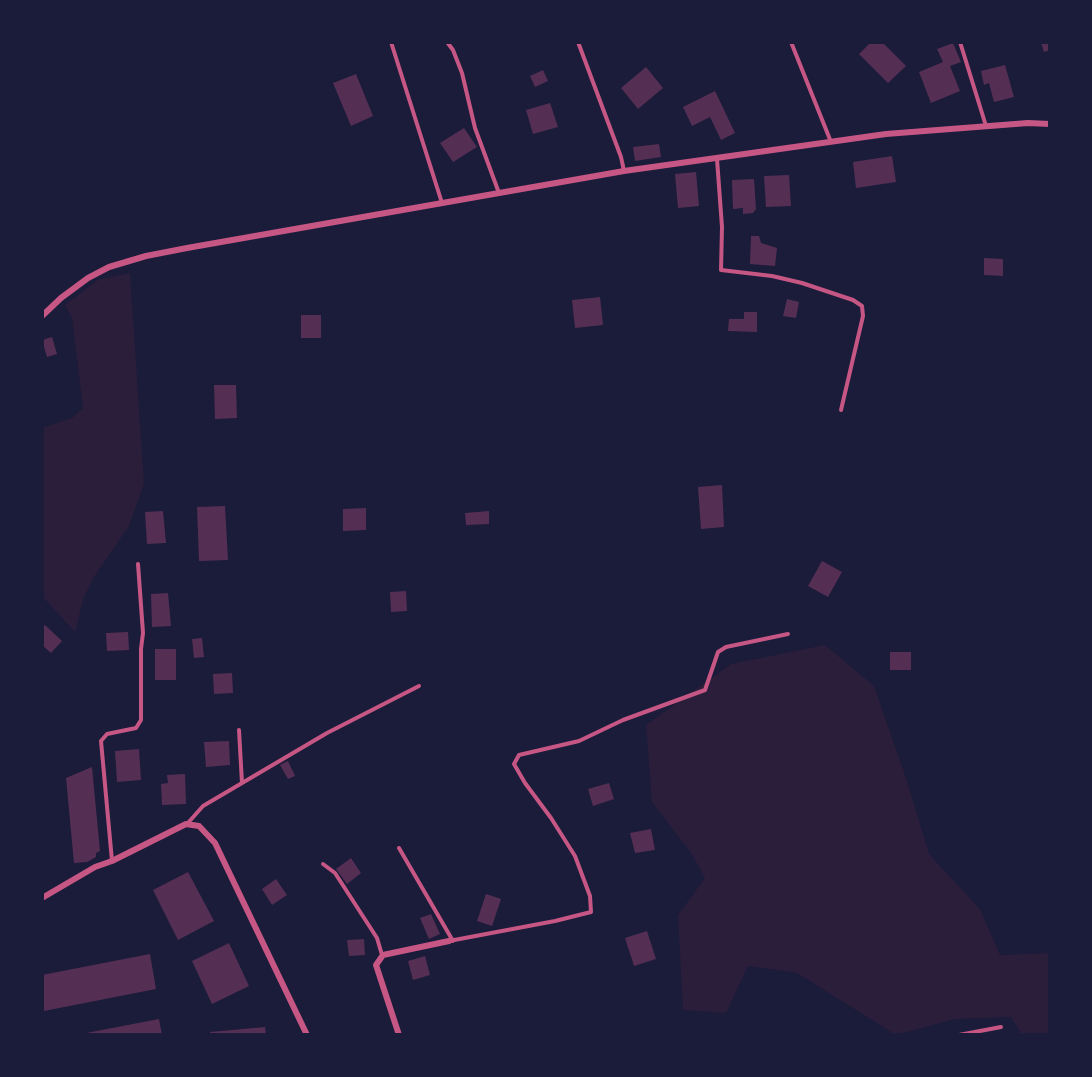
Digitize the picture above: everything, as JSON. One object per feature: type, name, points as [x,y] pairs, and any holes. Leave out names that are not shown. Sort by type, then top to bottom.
[{"type":"street","points":[[42,316],[88,278],[109,267],[146,256],[624,171],[886,134],[1028,123],[1050,124]]},
{"type":"street","points":[[42,898],[95,867],[112,861],[186,824],[199,826],[215,843],[307,1035]]},
{"type":"street","points":[[399,1035],[376,965],[382,956],[451,941]]},
{"type":"lane","points":[[391,42],[443,203]]},
{"type":"lane","points":[[447,42],[453,50],[462,73],[475,128],[499,193]]},
{"type":"lane","points":[[578,42],[621,157],[624,171]]},
{"type":"lane","points":[[790,42],[831,142]]},
{"type":"lane","points":[[960,42],[986,126]]},
{"type":"lane","points":[[717,159],[722,227],[721,270],[772,276],[802,283],[853,300],[862,306],[863,316],[840,410]]},
{"type":"lane","points":[[112,861],[101,741],[107,734],[136,728],[141,720],[143,633],[138,564]]},
{"type":"lane","points":[[399,848],[451,941],[591,912],[590,896],[575,856],[514,764],[519,755],[579,741],[622,720],[705,690],[718,652],[726,647],[788,634]]},
{"type":"lane","points":[[186,824],[203,806],[327,733],[419,686]]},
{"type":"lane","points":[[239,730],[242,783]]},
{"type":"lane","points":[[323,864],[335,873],[377,938],[382,956]]},
{"type":"lane","points":[[959,1035],[1001,1027]]},
{"type":"shaded area","points":[[130,273],[144,484],[129,526],[94,577],[84,597],[75,632],[42,596],[42,428],[72,418],[83,408],[72,318],[65,305],[98,280]]},
{"type":"shaded area","points":[[825,645],[874,686],[929,854],[980,909],[1000,955],[1050,953],[1050,1035],[1022,1035],[1011,1017],[955,1019],[896,1035],[797,973],[748,966],[726,1013],[683,1010],[678,915],[705,878],[691,853],[652,802],[646,725],[731,664]]},
{"type":"building","points":[[871,42],[882,42],[906,66],[888,83],[859,54]]},
{"type":"building","points":[[1041,42],[1050,42],[1050,50],[1044,52]]},
{"type":"building","points":[[953,43],[961,62],[950,66],[960,91],[931,103],[919,72],[943,62],[937,49]]},
{"type":"building","points":[[1005,65],[1014,97],[994,102],[989,83],[984,85],[981,71]]},
{"type":"building","points":[[646,67],[663,88],[638,109],[621,88]]},
{"type":"building","points":[[543,70],[548,81],[535,87],[530,76]]},
{"type":"building","points":[[356,74],[373,116],[351,126],[333,83]]},
{"type":"building","points":[[715,91],[735,133],[721,140],[710,117],[692,126],[683,107]]},
{"type":"building","points":[[550,103],[558,127],[533,134],[526,110]]},
{"type":"building","points":[[464,128],[477,147],[453,162],[440,143]]},
{"type":"building","points":[[659,144],[661,157],[635,161],[633,147]]},
{"type":"building","points":[[892,156],[896,182],[856,188],[853,162]]},
{"type":"building","points":[[696,172],[699,206],[678,208],[675,174]]},
{"type":"building","points":[[789,175],[791,206],[766,207],[764,176]]},
{"type":"building","points":[[754,179],[756,209],[753,213],[743,214],[743,208],[733,209],[732,180]]},
{"type":"building","points":[[751,236],[759,236],[761,243],[777,248],[775,266],[750,264]]},
{"type":"building","points":[[984,258],[1003,259],[1003,276],[984,275]]},
{"type":"building","points":[[600,297],[603,325],[575,328],[572,300]]},
{"type":"building","points":[[787,299],[799,302],[796,318],[783,316]]},
{"type":"building","points":[[744,312],[757,312],[757,332],[728,331],[729,319],[744,319]]},
{"type":"building","points":[[301,315],[321,315],[321,338],[301,338]]},
{"type":"building","points":[[52,337],[57,354],[47,357],[42,340]]},
{"type":"building","points":[[214,385],[236,385],[237,418],[215,419]]},
{"type":"building","points":[[722,485],[724,527],[701,529],[698,487]]},
{"type":"building","points":[[225,506],[228,560],[199,561],[197,507]]},
{"type":"building","points":[[366,508],[366,530],[343,531],[343,509]]},
{"type":"building","points":[[163,511],[166,543],[147,544],[145,512]]},
{"type":"building","points":[[489,511],[489,524],[466,525],[465,513]]},
{"type":"building","points":[[822,561],[842,572],[828,597],[808,586]]},
{"type":"building","points":[[406,591],[407,611],[391,612],[390,592]]},
{"type":"building","points":[[168,593],[171,626],[152,627],[151,594]]},
{"type":"building","points":[[45,625],[62,641],[51,653],[42,645],[42,628]]},
{"type":"building","points":[[128,632],[129,650],[107,651],[106,633]]},
{"type":"building","points":[[202,638],[204,657],[194,658],[192,639]]},
{"type":"building","points":[[155,649],[176,649],[176,680],[155,680]]},
{"type":"building","points":[[890,652],[911,652],[911,670],[890,670]]},
{"type":"building","points":[[232,673],[233,693],[214,694],[213,674]]},
{"type":"building","points":[[229,741],[230,765],[206,767],[204,742]]},
{"type":"building","points":[[139,749],[141,780],[117,782],[115,751]]},
{"type":"building","points":[[288,761],[295,776],[288,779],[280,765]]},
{"type":"building","points":[[92,767],[100,851],[96,853],[96,857],[87,862],[74,863],[66,778]]},
{"type":"building","points":[[185,774],[186,804],[162,805],[161,784],[168,783],[167,775]]},
{"type":"building","points":[[609,783],[614,799],[593,806],[588,789]]},
{"type":"building","points":[[651,829],[655,850],[635,853],[630,833]]},
{"type":"building","points":[[351,858],[361,873],[347,884],[336,869]]},
{"type":"building","points":[[188,872],[214,921],[178,940],[153,890]]},
{"type":"building","points":[[276,879],[287,895],[272,905],[262,889]]},
{"type":"building","points":[[486,894],[501,899],[492,926],[477,921]]},
{"type":"building","points":[[431,914],[440,934],[429,939],[420,918]]},
{"type":"building","points":[[647,931],[656,959],[634,966],[625,938]]},
{"type":"building","points":[[364,939],[365,955],[349,956],[347,940]]},
{"type":"building","points":[[229,943],[249,986],[212,1004],[192,961]]},
{"type":"building","points":[[150,954],[156,989],[44,1011],[42,975]]},
{"type":"building","points":[[425,956],[430,975],[413,980],[408,961]]},
{"type":"building","points":[[159,1019],[162,1035],[81,1035],[81,1034]]},
{"type":"building","points":[[265,1027],[266,1035],[210,1035],[210,1032]]}]
